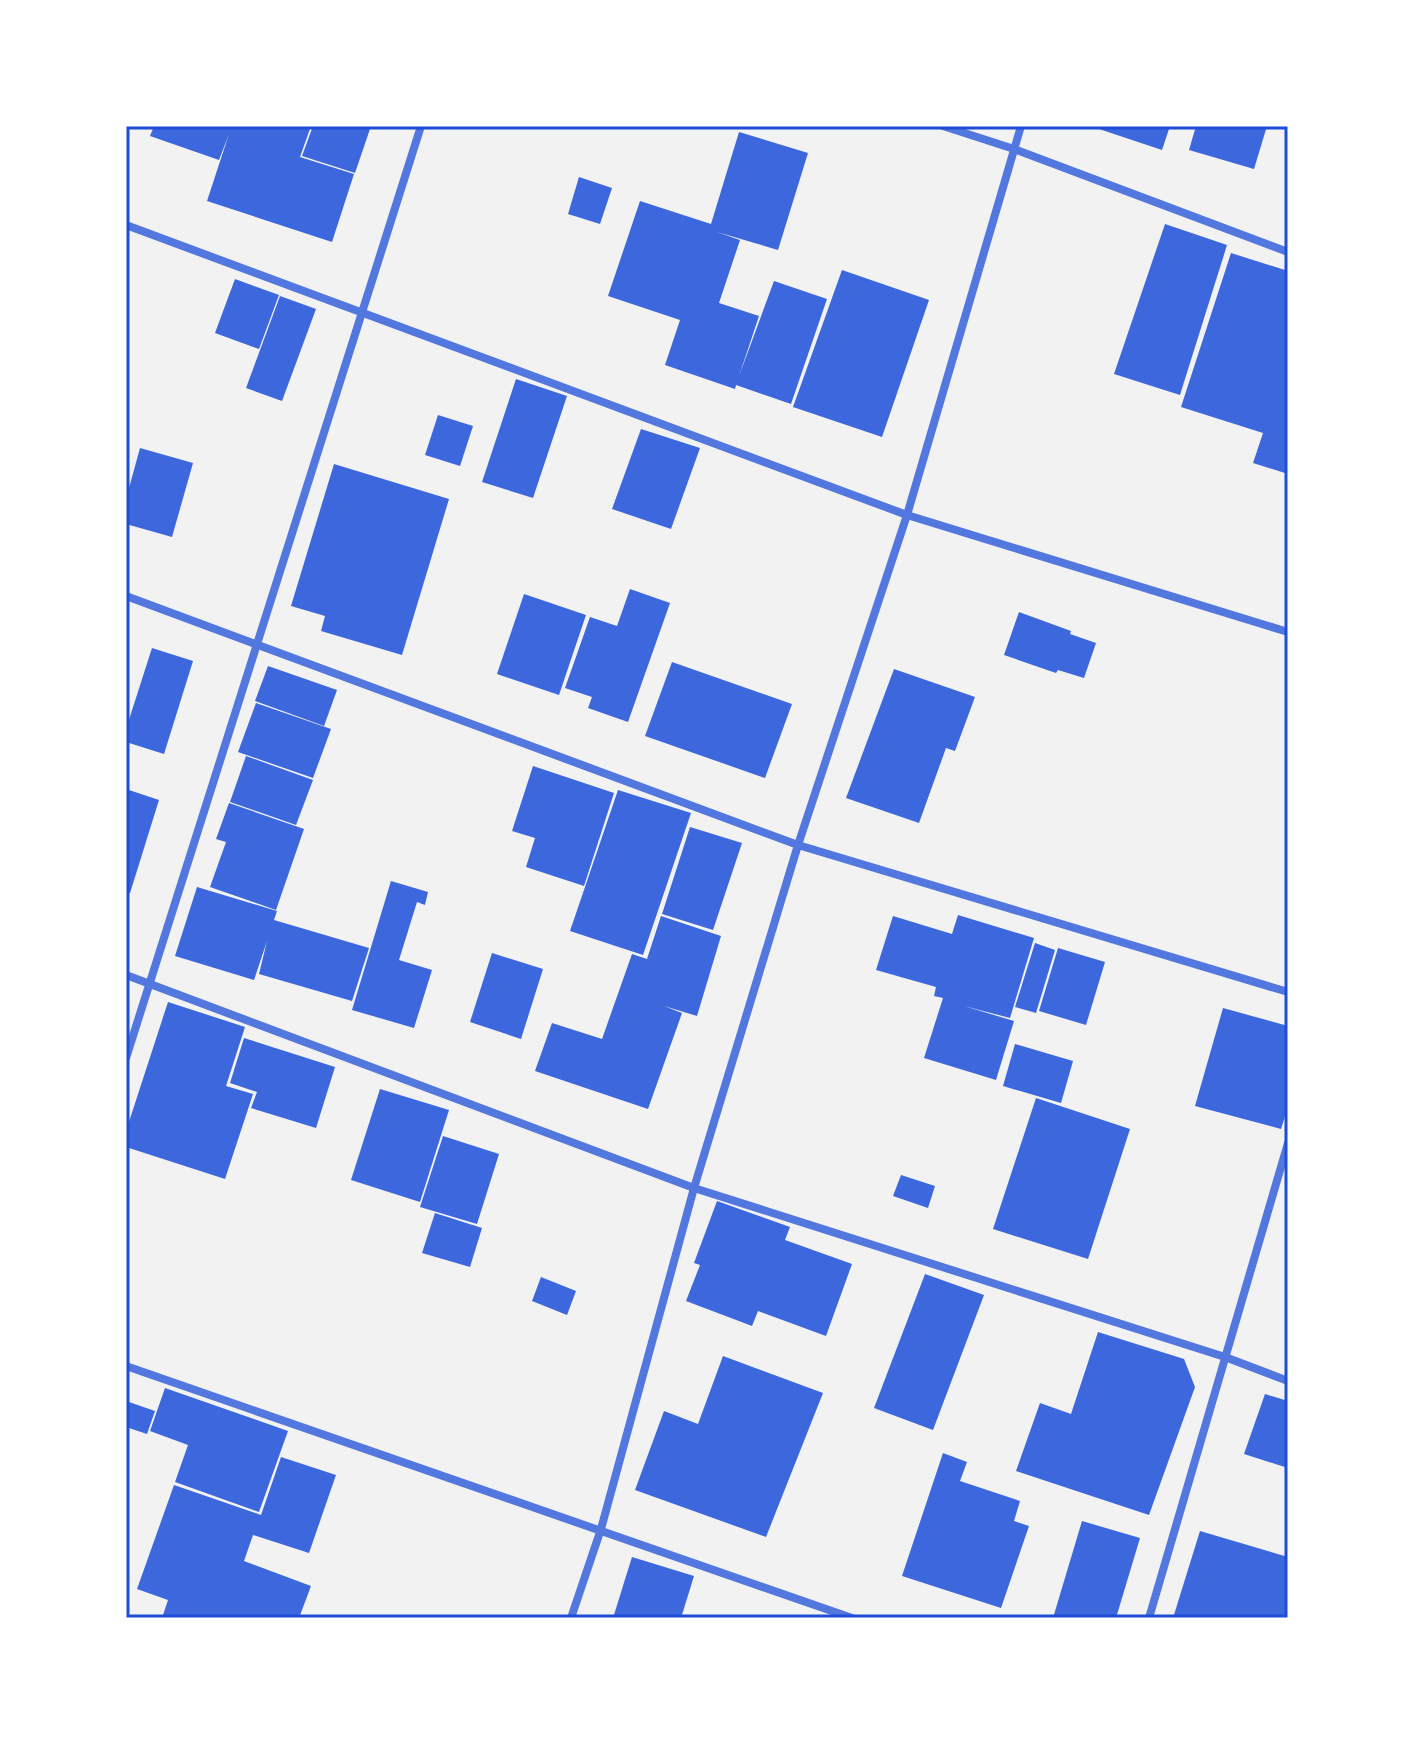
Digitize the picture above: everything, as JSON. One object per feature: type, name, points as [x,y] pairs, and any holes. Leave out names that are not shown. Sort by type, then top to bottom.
[{"type":"street","points":[[126,1058],[421,126]]},
{"type":"street","points":[[943,126],[1014,149],[1288,252]]},
{"type":"street","points":[[571,1618],[601,1529],[694,1188],[798,845],[907,515],[1021,126]]},
{"type":"street","points":[[126,225],[907,515],[1288,632]]},
{"type":"street","points":[[126,596],[798,845],[1288,992]]},
{"type":"street","points":[[126,975],[694,1188],[1225,1357],[1288,1381]]},
{"type":"street","points":[[1149,1618],[1288,1143]]},
{"type":"street","points":[[126,1366],[852,1618]]},
{"type":"building","points":[[154,126],[311,126],[300,157],[354,174],[332,242],[207,201],[229,134],[219,160],[150,136]]},
{"type":"building","points":[[313,126],[371,126],[355,173],[302,156]]},
{"type":"building","points":[[1090,126],[1170,126],[1162,150]]},
{"type":"building","points":[[1196,126],[1267,126],[1254,169],[1189,150]]},
{"type":"building","points":[[739,132],[808,153],[778,250],[717,232],[740,240],[719,303],[759,316],[739,376],[774,281],[827,299],[791,404],[665,365],[680,320],[608,296],[640,201],[711,224]]},
{"type":"building","points":[[579,177],[612,188],[600,224],[568,214]]},
{"type":"building","points":[[1165,224],[1227,245],[1180,395],[1114,374]]},
{"type":"building","points":[[1231,253],[1288,271],[1288,474],[1253,463],[1263,433],[1181,407]]},
{"type":"building","points":[[842,270],[929,300],[882,437],[793,407]]},
{"type":"building","points":[[235,279],[279,295],[259,349],[215,333]]},
{"type":"building","points":[[280,296],[316,309],[282,401],[246,388]]},
{"type":"building","points":[[516,379],[567,396],[533,498],[482,482]]},
{"type":"building","points":[[438,415],[473,426],[460,466],[425,455]]},
{"type":"building","points":[[641,429],[700,448],[671,529],[612,509]]},
{"type":"building","points":[[140,448],[193,463],[172,537],[126,524],[126,499]]},
{"type":"building","points":[[334,464],[449,499],[402,655],[321,631],[325,616],[291,606]]},
{"type":"building","points":[[630,589],[670,603],[628,722],[588,708],[592,697],[565,688],[590,617],[617,626]]},
{"type":"building","points":[[524,594],[586,615],[559,695],[497,674]]},
{"type":"building","points":[[1019,612],[1096,643],[1084,678],[1058,670],[1056,673],[1004,655]]},
{"type":"building","points":[[152,648],[193,661],[164,754],[126,742],[126,729]]},
{"type":"building","points":[[672,662],[792,704],[765,778],[645,736]]},
{"type":"building","points":[[268,666],[337,690],[324,726],[255,701]]},
{"type":"building","points":[[894,669],[975,697],[955,751],[946,748],[919,823],[846,798]]},
{"type":"building","points":[[256,703],[331,729],[313,778],[238,752]]},
{"type":"building","points":[[246,756],[313,780],[296,825],[230,802]]},
{"type":"building","points":[[533,766],[614,793],[584,886],[526,867],[535,838],[512,831]]},
{"type":"building","points":[[126,789],[159,800],[130,893],[126,892]]},
{"type":"building","points":[[618,790],[691,813],[643,955],[570,931]]},
{"type":"building","points":[[229,803],[304,829],[276,910],[210,887],[226,842],[216,839]]},
{"type":"building","points":[[690,827],[742,843],[713,930],[662,914]]},
{"type":"building","points":[[391,881],[428,892],[425,905],[417,902],[399,960],[432,970],[414,1028],[352,1010]]},
{"type":"building","points":[[197,887],[277,911],[274,920],[369,948],[352,1001],[259,974],[267,941],[254,980],[175,956]]},
{"type":"building","points":[[958,915],[1034,938],[1010,1018],[964,1006],[1014,1021],[996,1080],[924,1058],[943,998],[934,996],[936,987],[876,970],[893,916],[952,934]]},
{"type":"building","points":[[661,916],[721,936],[697,1016],[664,1006],[682,1013],[648,1109],[535,1071],[552,1023],[602,1039],[632,954],[647,959]]},
{"type":"building","points":[[1035,943],[1055,950],[1036,1013],[1015,1007]]},
{"type":"building","points":[[1058,948],[1105,962],[1086,1025],[1039,1011]]},
{"type":"building","points":[[492,953],[543,969],[521,1039],[470,1022]]},
{"type":"building","points":[[168,1002],[245,1027],[226,1086],[253,1094],[225,1179],[126,1147],[126,1131]]},
{"type":"building","points":[[1223,1008],[1288,1026],[1288,1107],[1281,1129],[1195,1106]]},
{"type":"building","points":[[244,1038],[335,1067],[316,1128],[251,1108],[257,1092],[230,1083]]},
{"type":"building","points":[[1015,1044],[1073,1061],[1061,1103],[1003,1086]]},
{"type":"building","points":[[380,1089],[449,1110],[420,1202],[351,1180]]},
{"type":"building","points":[[1036,1098],[1130,1129],[1088,1259],[993,1229]]},
{"type":"building","points":[[443,1136],[499,1154],[477,1224],[420,1207]]},
{"type":"building","points":[[901,1175],[935,1186],[928,1208],[893,1196]]},
{"type":"building","points":[[717,1201],[790,1227],[785,1240],[852,1264],[826,1336],[758,1311],[752,1326],[686,1301],[700,1265],[694,1263]]},
{"type":"building","points":[[435,1213],[482,1228],[470,1267],[422,1253]]},
{"type":"building","points":[[925,1274],[984,1295],[933,1430],[874,1408]]},
{"type":"building","points":[[541,1277],[576,1291],[567,1315],[532,1301]]},
{"type":"building","points":[[1098,1332],[1184,1359],[1195,1387],[1149,1515],[1016,1471],[1040,1403],[1071,1414]]},
{"type":"building","points":[[723,1356],[823,1393],[766,1537],[635,1490],[664,1411],[698,1424]]},
{"type":"building","points":[[165,1388],[288,1431],[259,1512],[175,1482],[188,1445],[150,1431]]},
{"type":"building","points":[[1265,1394],[1288,1401],[1288,1468],[1244,1454]]},
{"type":"building","points":[[126,1401],[155,1411],[147,1434],[126,1427]]},
{"type":"building","points":[[943,1453],[967,1462],[960,1481],[1020,1501],[1014,1521],[1029,1526],[1001,1608],[902,1576]]},
{"type":"building","points":[[281,1457],[336,1475],[309,1553],[253,1535],[244,1561],[311,1586],[299,1618],[162,1618],[168,1600],[137,1589],[174,1485],[261,1515]]},
{"type":"building","points":[[1082,1521],[1140,1538],[1116,1618],[1053,1618]]},
{"type":"building","points":[[1200,1531],[1288,1557],[1288,1618],[1173,1618]]},
{"type":"building","points":[[632,1557],[694,1576],[681,1618],[613,1618]]}]
